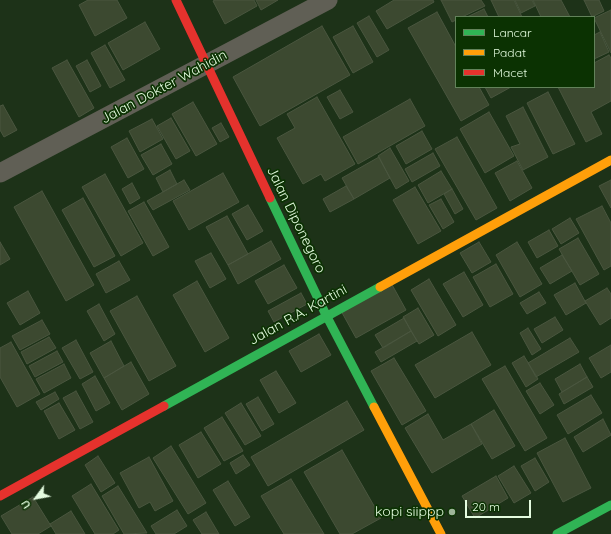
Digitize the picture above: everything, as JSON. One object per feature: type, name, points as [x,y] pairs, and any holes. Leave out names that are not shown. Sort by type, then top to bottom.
[{"type":"street","name":"Jalan Diponegoro","points":[[176,0],[326,315],[441,534]]},
{"type":"street","name":"Jalan Dokter Wahidin","points":[[0,174],[328,0]]},
{"type":"street","name":"Jalan R.A. Kartini","points":[[0,496],[326,315],[611,160]]},
{"type":"street","points":[[557,534],[611,505]]},
{"type":"building","points":[[88,0],[117,0],[127,18],[95,36],[79,5]]},
{"type":"building","points":[[254,0],[257,6],[225,24],[213,1]]},
{"type":"building","points":[[256,0],[278,0],[261,10]]},
{"type":"building","points":[[394,0],[433,0],[434,2],[387,29],[376,11]]},
{"type":"building","points":[[441,0],[481,0],[485,6],[464,16],[455,16],[455,20],[452,22]]},
{"type":"building","points":[[491,0],[514,0],[522,16],[499,16]]},
{"type":"building","points":[[515,0],[532,0],[535,6],[521,13]]},
{"type":"building","points":[[533,0],[561,0],[569,16],[541,16]]},
{"type":"building","points":[[584,0],[599,0],[604,11],[592,16]]},
{"type":"building","points":[[484,9],[488,16],[469,16]]},
{"type":"building","points":[[611,10],[611,53],[595,20],[595,18]]},
{"type":"building","points":[[437,12],[455,45],[455,88],[480,88],[489,105],[461,121],[408,28]]},
{"type":"building","points":[[369,16],[389,50],[377,57],[357,23]]},
{"type":"building","points":[[145,22],[160,49],[123,70],[108,43]]},
{"type":"building","points":[[322,26],[350,75],[260,126],[233,77]]},
{"type":"building","points":[[353,26],[373,62],[353,73],[333,37]]},
{"type":"building","points":[[600,32],[609,52],[595,59],[595,34]]},
{"type":"building","points":[[105,45],[125,80],[110,88],[91,53]]},
{"type":"building","points":[[609,55],[611,58],[611,101],[591,112],[602,134],[586,142],[559,88],[595,88],[595,62]]},
{"type":"building","points":[[67,60],[94,108],[79,117],[52,68]]},
{"type":"building","points":[[87,60],[101,86],[90,92],[76,66]]},
{"type":"building","points":[[486,88],[509,88],[491,98]]},
{"type":"building","points":[[340,90],[353,112],[340,119],[327,97]]},
{"type":"building","points":[[548,92],[575,144],[553,154],[527,103]]},
{"type":"building","points":[[317,97],[355,164],[325,181],[321,174],[303,184],[277,138],[295,128],[287,114]]},
{"type":"building","points":[[410,99],[425,126],[358,164],[343,137]]},
{"type":"building","points":[[193,102],[217,144],[196,156],[172,114]]},
{"type":"building","points":[[3,105],[17,130],[4,137],[0,130],[0,106]]},
{"type":"building","points":[[523,107],[548,157],[523,170],[511,147],[520,144],[506,116]]},
{"type":"building","points":[[489,112],[514,156],[485,173],[460,129]]},
{"type":"building","points":[[171,118],[190,151],[176,159],[157,126]]},
{"type":"building","points":[[152,119],[163,139],[140,152],[129,131]]},
{"type":"building","points":[[221,123],[229,137],[220,142],[212,128]]},
{"type":"building","points":[[422,131],[432,149],[406,164],[396,146]]},
{"type":"building","points":[[457,137],[497,208],[476,220],[435,149]]},
{"type":"building","points":[[127,138],[144,169],[128,178],[111,147]]},
{"type":"building","points":[[161,144],[172,164],[153,175],[141,155]]},
{"type":"building","points":[[390,148],[409,181],[396,189],[378,156]]},
{"type":"building","points":[[433,153],[440,166],[412,182],[405,169]]},
{"type":"building","points":[[379,157],[390,178],[354,199],[342,178]]},
{"type":"building","points":[[517,161],[532,188],[510,201],[495,173]]},
{"type":"building","points":[[170,170],[177,184],[163,192],[156,178]]},
{"type":"building","points":[[441,171],[452,189],[428,203],[418,185]]},
{"type":"building","points":[[223,173],[239,202],[189,230],[173,201]]},
{"type":"building","points":[[105,174],[143,243],[121,256],[82,187]]},
{"type":"building","points":[[184,180],[190,190],[153,210],[147,201]]},
{"type":"building","points":[[611,180],[611,208],[599,186]]},
{"type":"building","points":[[132,183],[140,198],[130,204],[122,189]]},
{"type":"building","points":[[346,186],[354,199],[330,212],[323,199]]},
{"type":"building","points":[[415,187],[441,231],[418,244],[393,200]]},
{"type":"building","points":[[452,189],[463,209],[455,214],[444,194]]},
{"type":"building","points":[[42,191],[94,285],[66,301],[14,207]]},
{"type":"building","points":[[83,198],[115,256],[94,267],[62,210]]},
{"type":"building","points":[[441,199],[454,222],[443,229],[429,205]]},
{"type":"building","points":[[144,202],[169,247],[153,256],[128,211]]},
{"type":"building","points":[[248,205],[263,231],[247,240],[232,214]]},
{"type":"building","points":[[602,206],[611,223],[611,266],[604,270],[576,219]]},
{"type":"building","points":[[227,216],[248,254],[228,265],[206,227]]},
{"type":"building","points":[[570,218],[579,233],[561,244],[552,229]]},
{"type":"building","points":[[549,230],[558,246],[537,258],[528,242]]},
{"type":"building","points":[[578,238],[599,274],[580,285],[559,249]]},
{"type":"building","points":[[271,241],[281,259],[238,284],[228,265]]},
{"type":"building","points":[[0,242],[10,259],[0,265]]},
{"type":"building","points":[[479,242],[491,262],[472,273],[460,253]]},
{"type":"building","points":[[517,242],[542,284],[520,297],[496,255]]},
{"type":"building","points":[[211,253],[226,279],[210,288],[195,261]]},
{"type":"building","points":[[562,255],[572,271],[550,284],[540,268]]},
{"type":"building","points":[[119,261],[130,280],[106,293],[96,274]]},
{"type":"building","points":[[496,264],[513,294],[490,307],[473,277]]},
{"type":"building","points":[[284,265],[297,288],[268,304],[255,281]]},
{"type":"building","points":[[464,272],[483,305],[463,317],[443,284]]},
{"type":"building","points":[[429,279],[456,325],[438,336],[411,290]]},
{"type":"building","points":[[197,281],[229,338],[205,352],[173,295]]},
{"type":"building","points":[[390,281],[406,310],[356,338],[340,309]]},
{"type":"building","points":[[575,283],[586,303],[566,315],[554,295]]},
{"type":"building","points":[[607,288],[611,294],[611,318],[600,325],[585,301]]},
{"type":"building","points":[[28,291],[40,313],[20,325],[7,303]]},
{"type":"building","points":[[539,292],[546,303],[527,314],[520,303]]},
{"type":"building","points":[[301,293],[307,304],[274,322],[268,311]]},
{"type":"building","points":[[137,296],[176,366],[149,381],[110,311]]},
{"type":"building","points":[[99,304],[115,334],[104,341],[87,311]]},
{"type":"building","points":[[418,308],[434,335],[419,344],[403,317]]},
{"type":"building","points":[[555,317],[563,330],[542,343],[534,329]]},
{"type":"building","points":[[404,318],[411,331],[383,348],[375,335]]},
{"type":"building","points":[[42,320],[50,334],[20,350],[12,336]]},
{"type":"building","points":[[528,328],[541,349],[532,355],[520,333]]},
{"type":"building","points":[[411,331],[417,341],[381,362],[375,352]]},
{"type":"building","points":[[472,332],[491,365],[435,398],[415,365]]},
{"type":"building","points":[[319,334],[331,355],[301,372],[289,351]]},
{"type":"building","points":[[49,337],[56,348],[27,364],[21,352]]},
{"type":"building","points":[[570,338],[579,352],[536,377],[528,363]]},
{"type":"building","points":[[76,340],[93,372],[80,379],[62,348]]},
{"type":"building","points":[[111,341],[124,366],[104,378],[90,353]]},
{"type":"building","points":[[11,342],[40,394],[17,407],[0,377],[0,348]]},
{"type":"building","points":[[611,345],[611,372],[601,378],[589,358]]},
{"type":"building","points":[[57,351],[63,362],[35,377],[29,366]]},
{"type":"building","points":[[524,356],[538,379],[526,387],[512,363]]},
{"type":"building","points":[[394,358],[426,411],[402,425],[371,371]]},
{"type":"building","points":[[131,362],[149,394],[122,410],[104,378]]},
{"type":"building","points":[[64,364],[71,378],[44,393],[36,379]]},
{"type":"building","points":[[580,364],[587,377],[562,392],[555,379]]},
{"type":"building","points":[[505,366],[547,438],[525,451],[482,379]]},
{"type":"building","points":[[276,371],[296,403],[279,413],[260,380]]},
{"type":"building","points":[[95,376],[110,403],[96,411],[82,384]]},
{"type":"building","points":[[587,377],[593,387],[564,404],[559,394]]},
{"type":"building","points":[[540,383],[554,405],[540,414],[526,391]]},
{"type":"building","points":[[76,391],[93,422],[80,429],[63,398]]},
{"type":"building","points":[[55,392],[59,399],[41,410],[36,402]]},
{"type":"building","points":[[591,395],[602,413],[568,434],[557,415]]},
{"type":"building","points":[[258,397],[274,424],[262,431],[246,404]]},
{"type":"building","points":[[347,401],[364,430],[268,486],[251,457]]},
{"type":"building","points":[[59,403],[75,430],[59,439],[44,411]]},
{"type":"building","points":[[241,403],[261,436],[245,445],[225,413]]},
{"type":"building","points":[[494,410],[515,446],[492,459],[471,424]]},
{"type":"building","points":[[428,414],[443,440],[471,424],[482,444],[432,473],[405,428]]},
{"type":"building","points":[[222,417],[243,451],[224,461],[204,428]]},
{"type":"building","points":[[603,419],[611,435],[583,452],[574,437]]},
{"type":"building","points":[[201,432],[221,464],[198,478],[179,445]]},
{"type":"building","points":[[565,438],[591,488],[563,502],[537,453]]},
{"type":"building","points":[[171,446],[206,503],[188,514],[153,458]]},
{"type":"building","points":[[342,450],[381,518],[352,534],[340,534],[304,472]]},
{"type":"building","points":[[243,455],[250,465],[236,474],[230,463]]},
{"type":"building","points":[[98,456],[115,483],[101,492],[85,465]]},
{"type":"building","points":[[149,457],[173,501],[155,511],[150,502],[139,508],[120,473]]},
{"type":"building","points":[[535,458],[549,482],[535,491],[521,466]]},
{"type":"building","points":[[514,466],[531,493],[514,503],[498,476]]},
{"type":"building","points":[[496,476],[508,498],[475,518],[462,496]]},
{"type":"building","points":[[291,479],[324,534],[284,534],[261,496]]},
{"type":"building","points":[[228,481],[250,517],[235,526],[213,490]]},
{"type":"building","points":[[91,484],[119,530],[113,534],[95,534],[72,496]]},
{"type":"building","points":[[118,486],[147,533],[124,534],[102,496]]},
{"type":"building","points":[[33,497],[51,526],[38,534],[12,534],[1,516]]},
{"type":"building","points":[[177,510],[187,526],[174,534],[156,534],[151,526]]},
{"type":"building","points":[[71,511],[85,534],[56,534],[50,524]]},
{"type":"building","points":[[206,512],[219,534],[202,534],[193,520]]},
{"type":"traffic: fast","points":[[270,198],[326,315],[374,407]]},
{"type":"traffic: fast","points":[[164,406],[380,287]]},
{"type":"traffic: fast","points":[[557,534],[611,505]]},
{"type":"traffic: slow","points":[[380,287],[611,160]]},
{"type":"traffic: slow","points":[[374,407],[441,534]]},
{"type":"traffic: jam","points":[[176,0],[270,198]]},
{"type":"traffic: jam","points":[[0,496],[164,406]]},
{"type":"place","name":"kopi siippp","points":[[452,512]]}]
